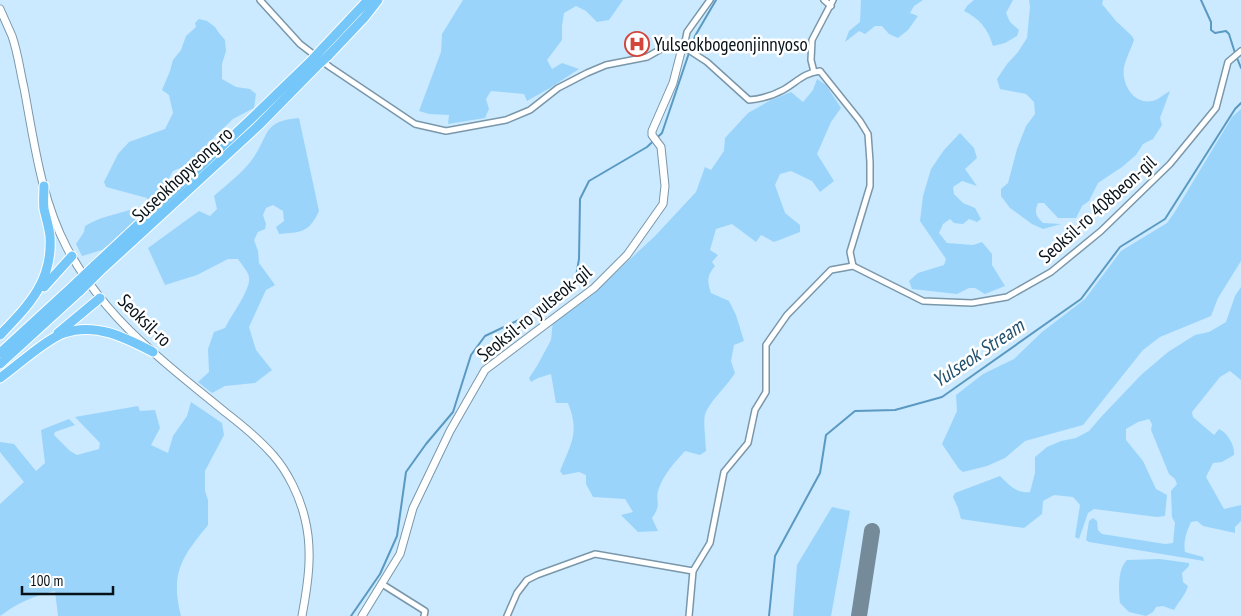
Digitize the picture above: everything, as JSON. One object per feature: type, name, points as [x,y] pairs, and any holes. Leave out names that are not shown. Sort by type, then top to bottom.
[{"type":"highway","name":"Suseokhopyeong-ro","points":[[0,364],[96,269],[258,126],[324,53],[368,0]]},
{"type":"highway","name":"Suseokhopyeong-ro","points":[[324,53],[364,18],[378,0]]},
{"type":"highway","points":[[34,297],[44,279],[48,260],[50,236],[44,207],[44,186]]},
{"type":"highway","points":[[0,335],[72,256]]},
{"type":"highway","name":"Suseokhopyeong-ro","points":[[0,353],[77,288]]},
{"type":"highway","points":[[0,378],[52,339],[100,298]]},
{"type":"highway","points":[[52,339],[63,333],[79,330],[98,330],[116,334],[153,352]]},
{"type":"street","points":[[260,0],[300,44],[330,68],[415,124],[446,131],[506,120],[530,110],[558,88],[606,65],[647,57],[670,44],[686,49],[708,62],[749,100],[762,99],[783,90],[809,72],[820,71],[860,120],[868,134],[870,186],[850,252],[853,266],[831,270],[787,315],[766,345],[766,392],[755,410],[748,443],[724,472],[710,543],[693,571],[690,616]]},
{"type":"street","points":[[686,49],[687,32],[710,0]]},
{"type":"street","points":[[814,72],[811,60],[812,40],[832,3],[824,0]]},
{"type":"street","name":"Seoksil-ro","points":[[0,8],[12,37],[44,186],[54,221],[72,256],[100,298],[117,318],[153,352],[261,444],[273,456],[293,485],[305,516],[310,556],[302,616]]},
{"type":"street","name":"Seoksil-ro yulseok-gil","points":[[362,616],[400,554],[413,508],[450,430],[485,370],[594,288],[627,255],[663,204],[665,186],[661,147],[652,135],[652,131],[673,83],[681,52],[686,49]]},
{"type":"street","name":"Seoksil-ro 408beon-gil","points":[[853,266],[923,301],[972,303],[1006,297],[1051,272],[1101,231],[1170,164],[1216,108],[1228,62],[1237,54]]},
{"type":"street","points":[[506,616],[517,593],[527,580],[595,554],[693,571]]},
{"type":"street","points":[[382,584],[425,611],[424,616]]},
{"type":"shaded area","points":[[463,0],[623,0],[609,20],[597,22],[586,11],[576,6],[564,13],[562,40],[547,60],[552,69],[562,63],[579,69],[527,101],[524,94],[491,91],[486,99],[489,109],[485,118],[448,124],[449,115],[429,114],[419,111],[441,52],[442,34]]},
{"type":"shaded area","points":[[861,0],[923,0],[914,6],[910,13],[918,16],[908,30],[898,38],[889,34],[882,26],[875,26],[865,34],[859,31],[845,42],[849,31],[860,22]]},
{"type":"shaded area","points":[[974,0],[1013,0],[1006,13],[1010,22],[1019,30],[1017,36],[1005,43],[993,46],[989,34],[983,25],[975,17],[964,11]]},
{"type":"shaded area","points":[[1029,0],[1103,0],[1102,4],[1134,40],[1124,67],[1124,80],[1130,92],[1139,100],[1145,101],[1159,98],[1170,91],[1160,118],[1162,125],[1153,139],[1143,144],[1136,155],[1122,167],[1098,183],[1089,201],[1082,206],[1076,218],[1058,218],[1044,203],[1038,203],[1036,214],[1043,223],[1061,224],[1043,229],[1032,224],[1010,208],[1001,196],[1001,189],[1008,183],[1017,149],[1026,126],[1035,114],[1034,102],[1026,94],[1000,89],[997,79],[1027,38]]},
{"type":"shaded area","points":[[199,19],[207,21],[215,27],[225,40],[226,51],[222,64],[222,79],[236,87],[250,89],[256,94],[254,108],[233,119],[215,136],[204,152],[185,166],[173,171],[158,198],[118,237],[102,250],[82,256],[76,244],[84,232],[85,226],[100,219],[147,204],[147,198],[106,187],[104,182],[118,154],[129,142],[165,129],[173,113],[169,95],[162,90],[173,60],[181,50],[186,36],[196,27],[195,23]]},
{"type":"shaded area","points":[[817,79],[826,85],[841,108],[831,122],[817,154],[834,181],[820,192],[812,181],[791,171],[780,174],[775,185],[785,213],[800,225],[800,232],[774,242],[761,235],[756,242],[732,224],[716,229],[710,250],[718,255],[712,262],[715,266],[710,273],[708,282],[711,293],[729,301],[736,315],[744,341],[734,345],[731,361],[735,373],[710,405],[705,415],[706,451],[700,455],[685,451],[674,464],[661,483],[657,496],[658,505],[652,518],[658,531],[638,532],[621,515],[633,512],[625,499],[593,497],[586,484],[586,475],[579,472],[563,475],[560,471],[573,438],[572,413],[568,403],[556,403],[551,374],[531,382],[529,378],[551,340],[553,320],[600,287],[655,236],[696,192],[705,167],[711,170],[724,151],[725,138],[748,113],[771,100],[791,92],[803,102],[813,90]]},
{"type":"shaded area","points":[[1241,109],[1241,261],[1218,298],[1211,316],[1160,337],[1143,350],[1083,425],[1025,441],[1005,458],[987,466],[963,472],[959,469],[942,444],[957,411],[956,395],[983,374],[1014,359],[1042,332],[1085,299],[1121,251],[1167,223],[1232,117]]},
{"type":"shaded area","points":[[299,118],[319,211],[312,224],[304,230],[279,234],[276,227],[284,221],[283,211],[273,205],[266,208],[263,215],[266,224],[265,229],[258,232],[254,240],[258,251],[259,263],[275,285],[266,290],[249,327],[256,350],[272,370],[255,383],[225,386],[212,393],[198,382],[209,372],[208,349],[214,332],[225,328],[247,289],[249,277],[246,270],[238,259],[228,259],[197,275],[165,285],[148,248],[199,211],[210,216],[217,209],[214,196],[247,166],[272,126],[278,122]]},
{"type":"shaded area","points":[[960,133],[974,148],[977,158],[965,169],[977,186],[962,181],[953,187],[954,194],[963,203],[975,208],[981,219],[977,222],[969,219],[963,224],[954,223],[950,219],[943,224],[939,233],[947,243],[973,245],[982,242],[992,254],[992,265],[1005,286],[985,294],[975,288],[969,288],[957,294],[912,289],[909,281],[918,273],[944,265],[946,259],[920,221],[923,196],[931,169],[944,150]]},
{"type":"shaded area","points":[[1241,287],[1241,380],[1230,371],[1220,377],[1192,412],[1193,417],[1214,435],[1219,429],[1230,440],[1234,455],[1222,462],[1213,463],[1206,477],[1224,509],[1241,505],[1241,521],[1235,527],[1235,533],[1203,526],[1197,521],[1191,522],[1185,540],[1185,552],[1203,557],[1204,561],[1086,540],[1089,521],[1093,518],[1097,521],[1098,530],[1102,534],[1165,544],[1173,543],[1175,523],[1172,517],[1171,491],[1177,484],[1175,479],[1169,474],[1151,430],[1152,424],[1149,419],[1138,422],[1126,429],[1126,440],[1143,461],[1156,489],[1167,495],[1165,516],[1157,517],[1094,509],[1088,513],[1079,539],[1075,537],[1080,505],[1073,497],[1054,495],[1043,501],[1042,514],[1024,528],[961,519],[953,497],[955,493],[1000,476],[1017,490],[1030,492],[1035,473],[1035,457],[1047,447],[1061,441],[1076,438],[1089,431],[1141,375],[1168,352],[1195,335],[1209,332],[1226,322],[1235,296]]},
{"type":"shaded area","points":[[191,402],[222,423],[224,435],[205,471],[208,525],[185,557],[178,577],[178,601],[181,616],[58,616],[55,591],[26,600],[0,616],[0,504],[24,482],[0,452],[0,442],[14,444],[36,471],[45,463],[41,430],[69,419],[75,425],[55,432],[54,435],[70,451],[77,455],[99,449],[100,443],[75,417],[138,406],[140,411],[155,410],[160,428],[151,445],[168,453],[173,436],[187,416]]},
{"type":"shaded area","points":[[832,507],[850,511],[831,616],[793,616],[797,565]]},
{"type":"shaded area","points":[[1160,559],[1189,563],[1189,566],[1182,573],[1183,582],[1188,586],[1184,596],[1174,610],[1163,606],[1156,607],[1153,612],[1146,616],[1129,612],[1120,603],[1119,580],[1124,564],[1127,560]]},
{"type":"waterway","points":[[690,49],[695,36],[716,0]]},
{"type":"waterway","name":"Yulseok Stream","points":[[1201,0],[1211,22],[1211,30],[1215,33],[1226,31],[1229,34],[1235,53]]},
{"type":"waterway","points":[[351,616],[380,574],[397,536],[406,472],[426,444],[453,412],[471,355],[485,336],[548,306],[575,282],[579,259],[580,199],[589,181],[647,147],[662,133],[689,53]]},
{"type":"waterway","name":"Yulseok Stream","points":[[1237,58],[1241,68]]},
{"type":"waterway","name":"Yulseok Stream","points":[[769,616],[775,556],[820,473],[826,435],[855,411],[895,410],[942,397],[1081,299],[1120,247],[1165,219],[1235,109],[1241,103]]},
{"type":"taxiway","points":[[859,616],[872,531]]},
{"type":"place","name":"Yulseokbogeonjinnyoso","points":[[637,44]]}]
